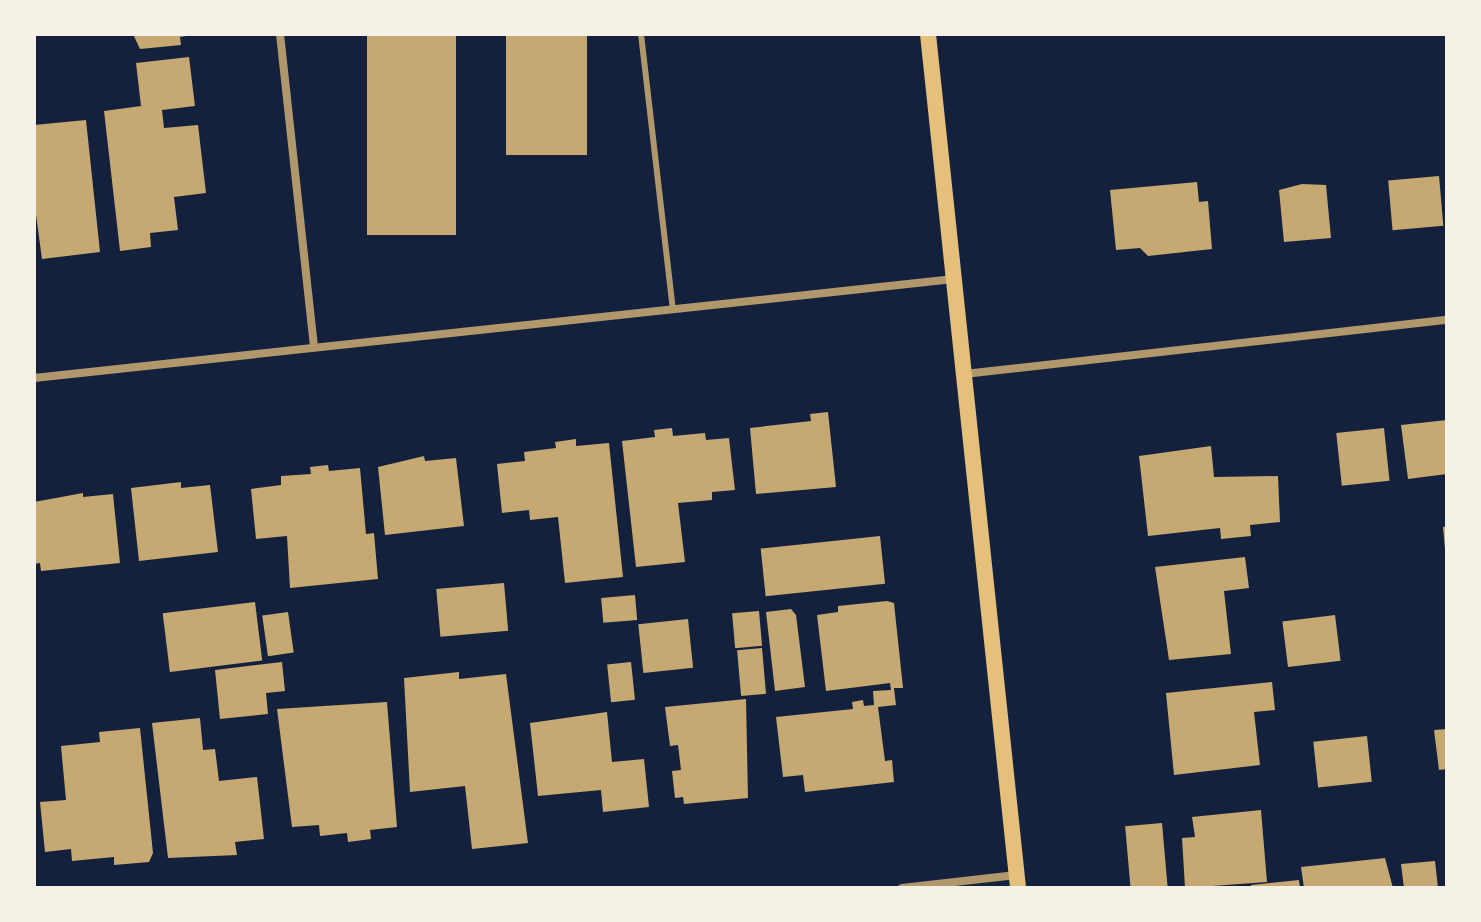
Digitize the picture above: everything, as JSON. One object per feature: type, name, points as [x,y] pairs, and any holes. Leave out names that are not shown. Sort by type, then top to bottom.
[{"type":"main road","points":[[928,34],[1017,882]]},
{"type":"street","points":[[280,34],[314,347]]},
{"type":"street","points":[[34,378],[954,279]]},
{"type":"street","points":[[964,374],[1447,320]]},
{"type":"street","points":[[902,888],[1017,882]]},
{"type":"lane","points":[[641,34],[673,309]]},
{"type":"building","points":[[133,34],[186,36],[180,37],[181,45],[140,49]]},
{"type":"building","points":[[367,34],[456,34],[456,235],[367,235]]},
{"type":"building","points":[[506,34],[587,34],[587,155],[506,155]]},
{"type":"building","points":[[189,57],[195,106],[162,110],[164,128],[198,125],[206,193],[174,197],[178,230],[150,233],[151,247],[120,251],[104,111],[141,106],[136,63]]},
{"type":"building","points":[[86,120],[100,252],[42,259],[34,200],[34,125]]},
{"type":"building","points":[[1439,176],[1443,226],[1393,230],[1388,180]]},
{"type":"building","points":[[1197,182],[1199,202],[1208,201],[1212,249],[1148,256],[1140,248],[1116,250],[1110,190]]},
{"type":"building","points":[[1302,184],[1326,185],[1331,238],[1284,242],[1279,190]]},
{"type":"building","points":[[828,412],[836,487],[756,494],[750,428],[811,421],[810,414]]},
{"type":"building","points":[[1447,420],[1447,474],[1408,479],[1401,425]]},
{"type":"building","points":[[672,428],[673,436],[705,433],[706,440],[729,438],[735,490],[712,492],[712,500],[678,503],[685,562],[636,567],[622,441],[655,437],[654,430]]},
{"type":"building","points":[[1384,428],[1390,481],[1342,486],[1336,433]]},
{"type":"building","points":[[576,439],[576,446],[609,443],[623,577],[565,583],[558,517],[530,520],[529,510],[502,513],[497,464],[525,461],[524,452],[556,448],[555,442]]},
{"type":"building","points":[[1211,446],[1214,477],[1278,476],[1280,522],[1250,525],[1251,536],[1221,539],[1220,528],[1148,536],[1139,456]]},
{"type":"building","points":[[424,456],[425,461],[456,458],[464,526],[385,535],[378,467]]},
{"type":"building","points":[[328,465],[329,471],[360,468],[366,534],[374,533],[378,579],[290,588],[287,536],[256,539],[251,489],[281,485],[281,476],[311,474],[310,467]]},
{"type":"building","points":[[181,482],[181,488],[210,485],[218,552],[139,561],[131,488]]},
{"type":"building","points":[[83,493],[83,497],[113,494],[120,563],[41,571],[40,563],[34,564],[34,502]]},
{"type":"building","points":[[1447,526],[1447,549],[1445,549],[1443,527]]},
{"type":"building","points":[[880,536],[885,584],[766,596],[761,549]]},
{"type":"building","points":[[1245,557],[1249,588],[1224,591],[1231,654],[1169,660],[1155,567]]},
{"type":"building","points":[[504,583],[508,631],[440,637],[436,589]]},
{"type":"building","points":[[635,595],[637,620],[603,623],[601,598]]},
{"type":"building","points":[[255,602],[262,661],[170,672],[163,613]]},
{"type":"building","points":[[894,603],[903,688],[894,688],[896,705],[878,707],[885,761],[892,760],[894,782],[805,792],[803,775],[783,777],[776,717],[853,709],[852,702],[863,700],[864,706],[874,705],[873,691],[891,690],[890,683],[826,691],[817,615],[838,612],[838,606]]},
{"type":"building","points":[[791,609],[796,615],[805,687],[775,691],[766,612]]},
{"type":"building","points":[[759,611],[762,646],[735,648],[732,613]]},
{"type":"building","points":[[288,612],[294,653],[268,656],[262,616]]},
{"type":"building","points":[[1335,615],[1341,661],[1288,667],[1282,621]]},
{"type":"building","points":[[688,619],[693,668],[643,673],[638,624]]},
{"type":"building","points":[[762,648],[766,694],[741,696],[737,650]]},
{"type":"building","points":[[282,662],[285,691],[266,693],[268,714],[220,719],[215,670]]},
{"type":"building","points":[[631,662],[635,700],[611,702],[607,665]]},
{"type":"building","points":[[459,672],[459,679],[506,674],[528,843],[472,849],[465,786],[410,792],[404,678]]},
{"type":"building","points":[[1272,682],[1275,710],[1254,712],[1260,765],[1174,775],[1166,693]]},
{"type":"building","points":[[746,699],[748,798],[684,804],[683,797],[675,798],[672,771],[681,770],[678,745],[670,746],[665,707]]},
{"type":"building","points":[[387,702],[397,827],[370,830],[371,839],[348,842],[347,833],[320,836],[319,825],[292,827],[277,709]]},
{"type":"building","points":[[607,712],[612,762],[644,759],[649,807],[603,812],[601,790],[538,796],[530,723]]},
{"type":"building","points":[[200,718],[203,750],[215,749],[219,781],[257,777],[264,839],[235,842],[237,855],[168,858],[152,723]]},
{"type":"building","points":[[140,728],[153,853],[149,862],[114,865],[114,857],[72,861],[71,849],[45,852],[40,802],[66,800],[61,746],[100,742],[99,732]]},
{"type":"building","points":[[1447,729],[1447,769],[1439,770],[1434,730]]},
{"type":"building","points":[[1367,736],[1372,782],[1318,787],[1313,742]]},
{"type":"building","points":[[1261,810],[1267,882],[1185,888],[1182,838],[1195,837],[1192,817]]},
{"type":"building","points":[[1162,823],[1168,888],[1131,888],[1125,826]]},
{"type":"building","points":[[1385,858],[1393,888],[1304,888],[1301,867]]},
{"type":"building","points":[[1435,861],[1438,888],[1404,888],[1401,864]]},
{"type":"building","points":[[1299,880],[1300,888],[1252,888],[1251,885]]}]
